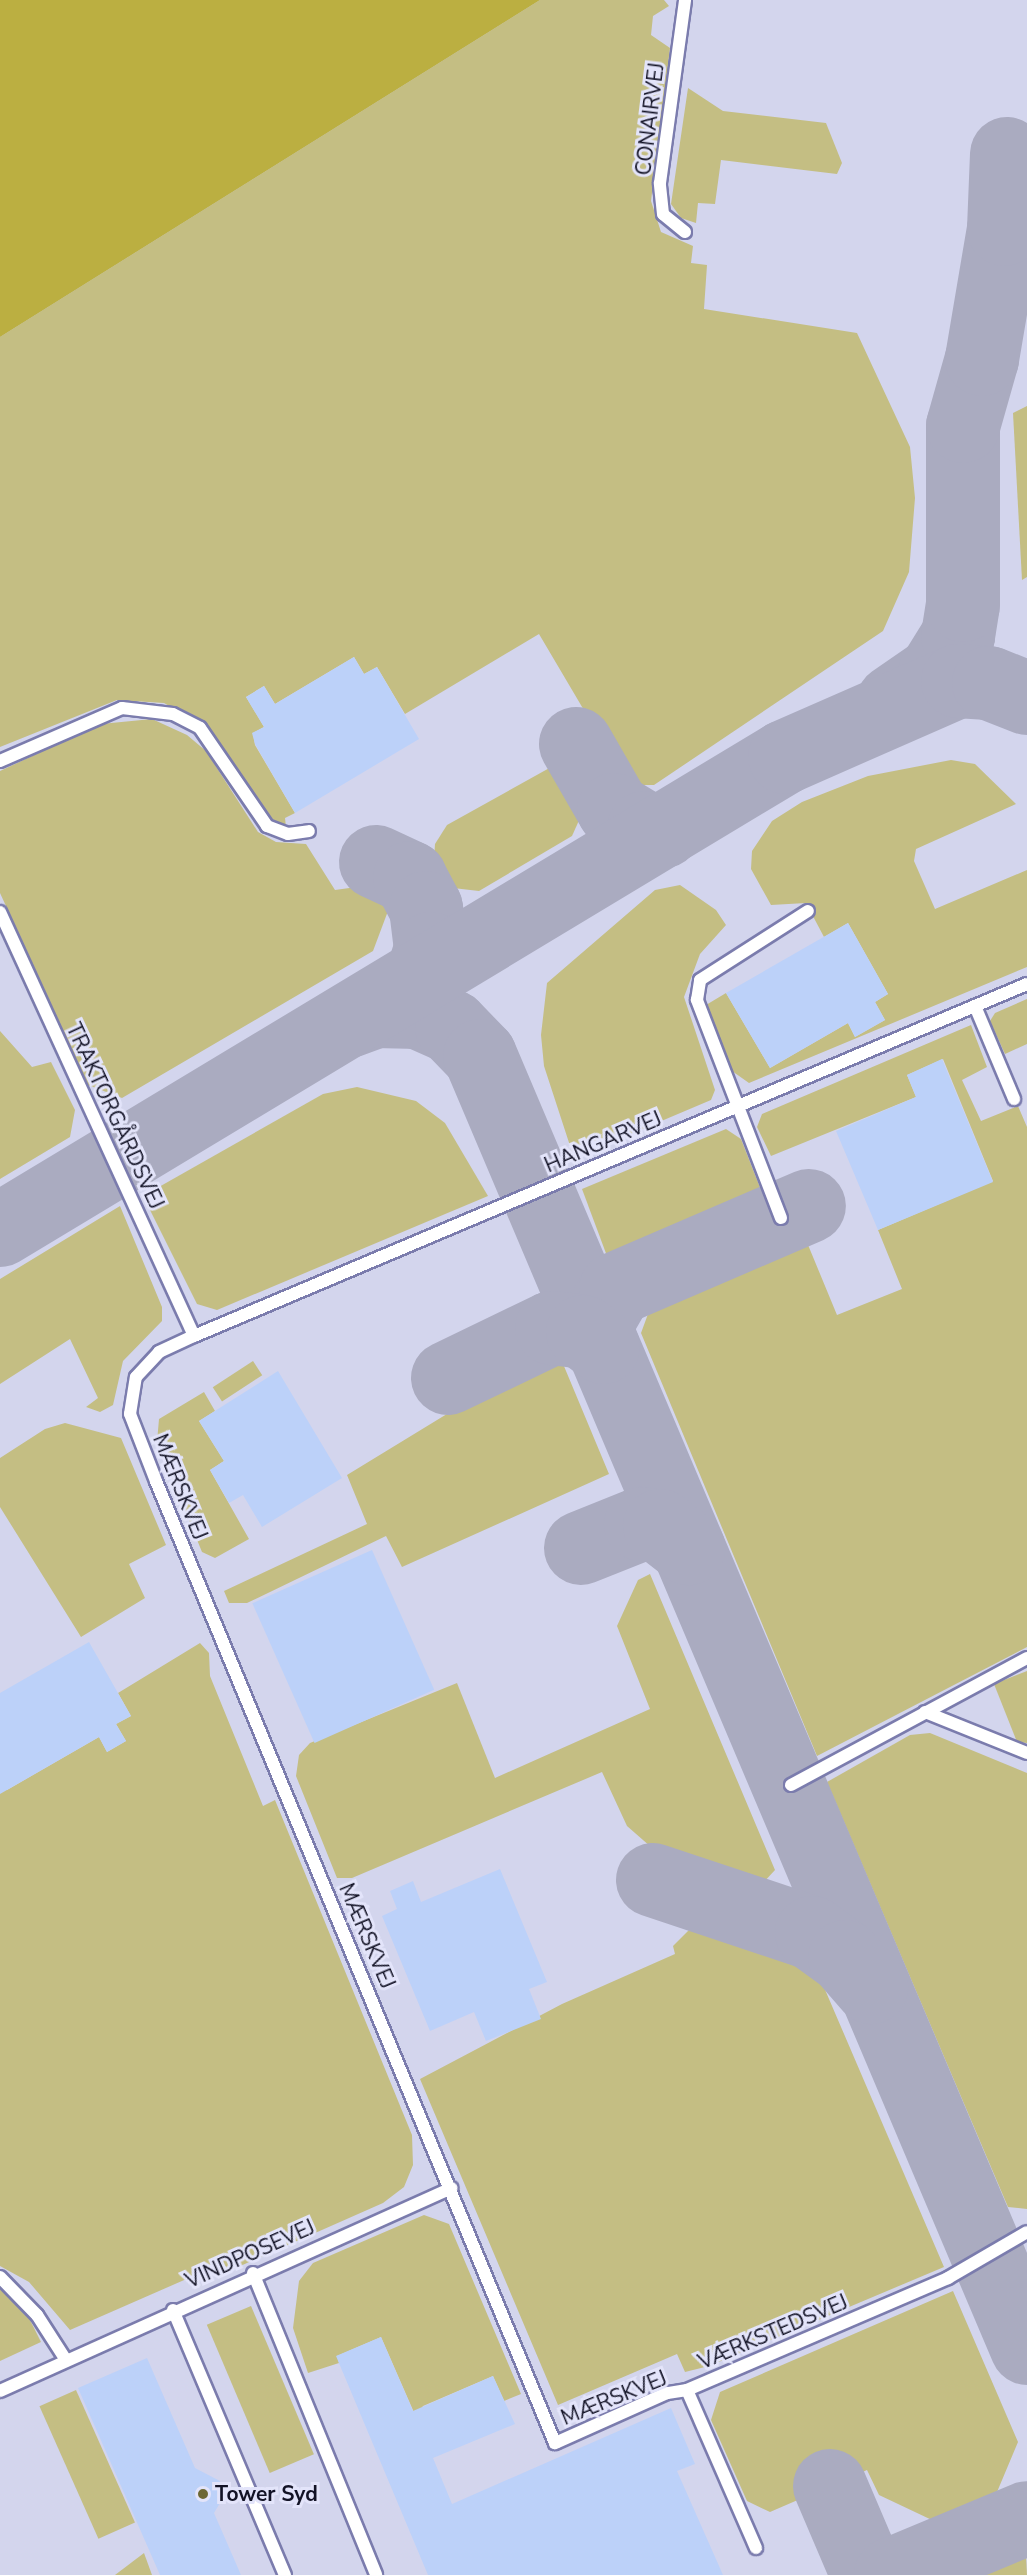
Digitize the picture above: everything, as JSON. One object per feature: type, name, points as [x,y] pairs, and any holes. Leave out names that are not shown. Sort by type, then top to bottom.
[{"type":"lane","name":"CONAIRVEJ","points":[[685,0],[660,183],[663,214],[685,232]]},
{"type":"lane","points":[[0,761],[122,708],[173,714],[200,728],[267,826],[288,834],[309,831]]},
{"type":"lane","points":[[781,1218],[736,1107],[697,1000],[700,980],[808,911]]},
{"type":"lane","name":"TRAKTORGÅRDSVEJ","points":[[0,912],[194,1336]]},
{"type":"lane","name":"HANGARVEJ","points":[[194,1336],[1027,984]]},
{"type":"lane","points":[[975,1006],[1014,1099]]},
{"type":"lane","name":"MÆRSKVEJ","points":[[194,1336],[159,1352],[136,1377],[130,1414],[452,2188],[555,2443],[666,2393],[687,2390]]},
{"type":"lane","points":[[790,1785],[1027,1658]]},
{"type":"lane","points":[[925,1712],[1027,1753]]},
{"type":"lane","name":"VINDPOSEVEJ","points":[[0,2391],[253,2272],[452,2188]]},
{"type":"lane","name":"VÆRKSTEDSVEJ","points":[[756,2548],[687,2390],[948,2278],[1027,2232]]},
{"type":"lane","points":[[253,2272],[376,2575]]},
{"type":"lane","points":[[0,2277],[37,2315],[66,2360]]},
{"type":"lane","points":[[173,2310],[285,2575]]},
{"type":"shaded area","points":[[0,0],[1027,0],[1027,2575],[0,2575]]},
{"type":"shaded area","points":[[0,0],[540,0],[0,337]]},
{"type":"shaded area","points":[[540,0],[664,0],[669,6],[653,16],[651,35],[670,48],[651,201],[661,232],[693,246],[691,263],[707,265],[704,309],[857,333],[910,447],[915,498],[909,572],[883,631],[654,785],[636,785],[624,778],[539,634],[405,714],[377,667],[364,674],[354,657],[275,704],[264,686],[246,697],[264,727],[253,733],[255,745],[295,813],[285,818],[286,827],[269,817],[208,728],[164,703],[117,700],[0,747],[0,337]]},
{"type":"shaded area","points":[[688,88],[723,111],[826,123],[842,163],[837,174],[721,160],[715,204],[698,203],[696,223],[681,218],[671,204]]},
{"type":"shaded area","points":[[1027,406],[1027,577],[1022,580],[1013,413]]},
{"type":"shaded area","points":[[152,719],[187,735],[206,751],[258,832],[276,842],[306,844],[335,890],[371,885],[391,903],[373,951],[122,1098],[88,1085],[0,893],[0,771],[101,724]]},
{"type":"shaded area","points":[[951,760],[975,764],[1016,804],[916,849],[914,861],[935,909],[1027,870],[1027,967],[749,1083],[732,1071],[706,1005],[726,993],[770,1068],[848,1023],[855,1037],[885,1020],[875,1002],[888,994],[848,923],[824,937],[806,903],[771,905],[751,869],[752,851],[772,821],[802,802],[868,776]]},
{"type":"shaded area","points":[[553,766],[568,772],[582,793],[585,807],[572,836],[479,891],[453,888],[434,861],[435,844],[447,825]]},
{"type":"shaded area","points":[[680,885],[716,910],[726,925],[700,954],[684,997],[715,1090],[711,1100],[574,1158],[544,1066],[541,1035],[547,983],[655,890]]},
{"type":"shaded area","points":[[1027,999],[1027,1044],[1005,1054],[990,1021],[995,1013]]},
{"type":"shaded area","points":[[971,1025],[987,1067],[962,1080],[981,1121],[1018,1106],[1027,1127],[1027,1647],[817,1756],[641,1333],[648,1314],[806,1240],[837,1315],[902,1289],[878,1230],[993,1181],[943,1059],[907,1075],[916,1097],[771,1156],[757,1127],[762,1114]]},
{"type":"shaded area","points":[[0,1031],[32,1067],[51,1062],[75,1110],[70,1137],[0,1179]]},
{"type":"shaded area","points":[[357,1087],[416,1101],[445,1123],[488,1196],[217,1310],[197,1304],[143,1196],[323,1094]]},
{"type":"shaded area","points":[[726,1129],[741,1139],[761,1190],[607,1256],[582,1189]]},
{"type":"shaded area","points":[[120,1206],[162,1307],[162,1321],[123,1361],[113,1405],[100,1412],[86,1407],[98,1398],[70,1339],[0,1384],[0,1279]]},
{"type":"shaded area","points":[[561,1359],[609,1474],[402,1567],[386,1536],[247,1603],[229,1603],[224,1591],[367,1524],[347,1475],[460,1406]]},
{"type":"shaded area","points":[[253,1361],[262,1375],[222,1401],[213,1387]]},
{"type":"shaded area","points":[[204,1392],[215,1411],[199,1421],[224,1461],[210,1470],[249,1539],[215,1558],[202,1552],[157,1442],[159,1419]]},
{"type":"shaded area","points":[[65,1423],[121,1438],[166,1545],[129,1564],[145,1598],[81,1637],[0,1507],[0,1458],[45,1429]]},
{"type":"shaded area","points":[[650,1574],[775,1870],[762,1884],[651,1847],[627,1826],[602,1772],[352,1878],[337,1878],[296,1776],[299,1755],[310,1743],[457,1683],[495,1778],[650,1709],[617,1626],[638,1580]]},
{"type":"shaded area","points":[[200,1643],[209,1653],[210,1676],[263,1806],[275,1800],[412,2135],[413,2165],[404,2187],[383,2203],[229,2271],[223,2263],[70,2330],[29,2282],[0,2266],[0,1779],[7,1790],[99,1737],[107,1752],[126,1741],[116,1724],[131,1716],[118,1693]]},
{"type":"shaded area","points":[[1027,1671],[1027,1743],[1017,1742],[994,1684]]},
{"type":"shaded area","points":[[930,1733],[1027,1773],[1027,2209],[1008,2207],[827,1782],[910,1735]]},
{"type":"shaded area","points":[[692,1927],[795,1958],[820,1978],[944,2267],[709,2366],[685,2372],[677,2354],[558,2405],[420,2079],[562,2004],[675,1954],[673,1946]]},
{"type":"shaded area","points":[[424,2215],[449,2224],[521,2394],[504,2401],[493,2376],[423,2406],[416,2417],[381,2337],[337,2356],[339,2363],[308,2373],[293,2328],[299,2281],[313,2263]]},
{"type":"shaded area","points":[[0,2289],[30,2320],[41,2342],[0,2361]]},
{"type":"shaded area","points":[[953,2291],[1018,2442],[997,2492],[934,2521],[879,2495],[867,2470],[770,2512],[747,2501],[711,2420],[720,2392]]},
{"type":"shaded area","points":[[251,2306],[314,2454],[270,2473],[207,2325]]},
{"type":"shaded area","points":[[76,2390],[135,2522],[98,2539],[39,2406]]},
{"type":"shaded area","points":[[144,2553],[152,2575],[115,2575]]},
{"type":"shaded area","points":[[1026,2556],[1027,2575],[979,2575]]},
{"type":"building","points":[[354,657],[364,674],[377,667],[419,739],[295,813],[255,744],[252,733],[264,727],[246,697],[264,686],[275,704]]},
{"type":"building","points":[[848,923],[888,994],[875,1002],[885,1020],[855,1037],[848,1023],[770,1068],[726,993]]},
{"type":"building","points":[[942,1059],[993,1182],[878,1230],[836,1131],[916,1097],[907,1075]]},
{"type":"building","points":[[278,1371],[342,1478],[262,1527],[243,1495],[229,1503],[210,1470],[224,1461],[199,1421]]},
{"type":"building","points":[[372,1550],[434,1690],[315,1743],[252,1603]]},
{"type":"building","points":[[89,1642],[131,1716],[116,1724],[126,1741],[107,1752],[99,1737],[0,1794],[0,1693]]},
{"type":"building","points":[[500,1869],[547,1982],[529,1989],[541,2019],[486,2041],[474,2012],[430,2031],[382,1916],[397,1909],[390,1891],[413,1881],[421,1902]]},
{"type":"building","points":[[381,2337],[413,2411],[493,2376],[515,2424],[433,2458],[452,2504],[671,2408],[695,2464],[677,2471],[723,2575],[428,2575],[336,2356]]},
{"type":"building","points":[[147,2358],[195,2468],[220,2481],[223,2498],[214,2513],[241,2575],[160,2575],[78,2388]]},
{"type":"taxiway","points":[[893,702],[935,673],[958,636],[963,605],[963,426],[982,359],[1004,229],[1007,154]]},
{"type":"taxiway","points":[[0,1230],[785,757],[958,681],[989,683],[1027,698]]},
{"type":"taxiway","points":[[576,744],[614,810],[644,828],[664,831]]},
{"type":"taxiway","points":[[376,862],[410,878],[426,908],[431,949],[422,977]]},
{"type":"taxiway","points":[[349,1021],[376,1011],[418,1012],[452,1027],[480,1056],[1027,2348]]},
{"type":"taxiway","points":[[599,1338],[599,1319],[616,1289],[809,1206]]},
{"type":"taxiway","points":[[448,1378],[552,1328],[583,1332],[603,1347]]},
{"type":"taxiway","points":[[581,1548],[641,1524],[660,1526],[688,1548]]},
{"type":"taxiway","points":[[653,1880],[812,1933],[845,1957],[871,1987]]},
{"type":"taxiway","points":[[830,2486],[868,2575]]},
{"type":"taxiway","points":[[891,2575],[1027,2518]]},
{"type":"place","name":"Tower Syd","points":[[203,2494]]}]
